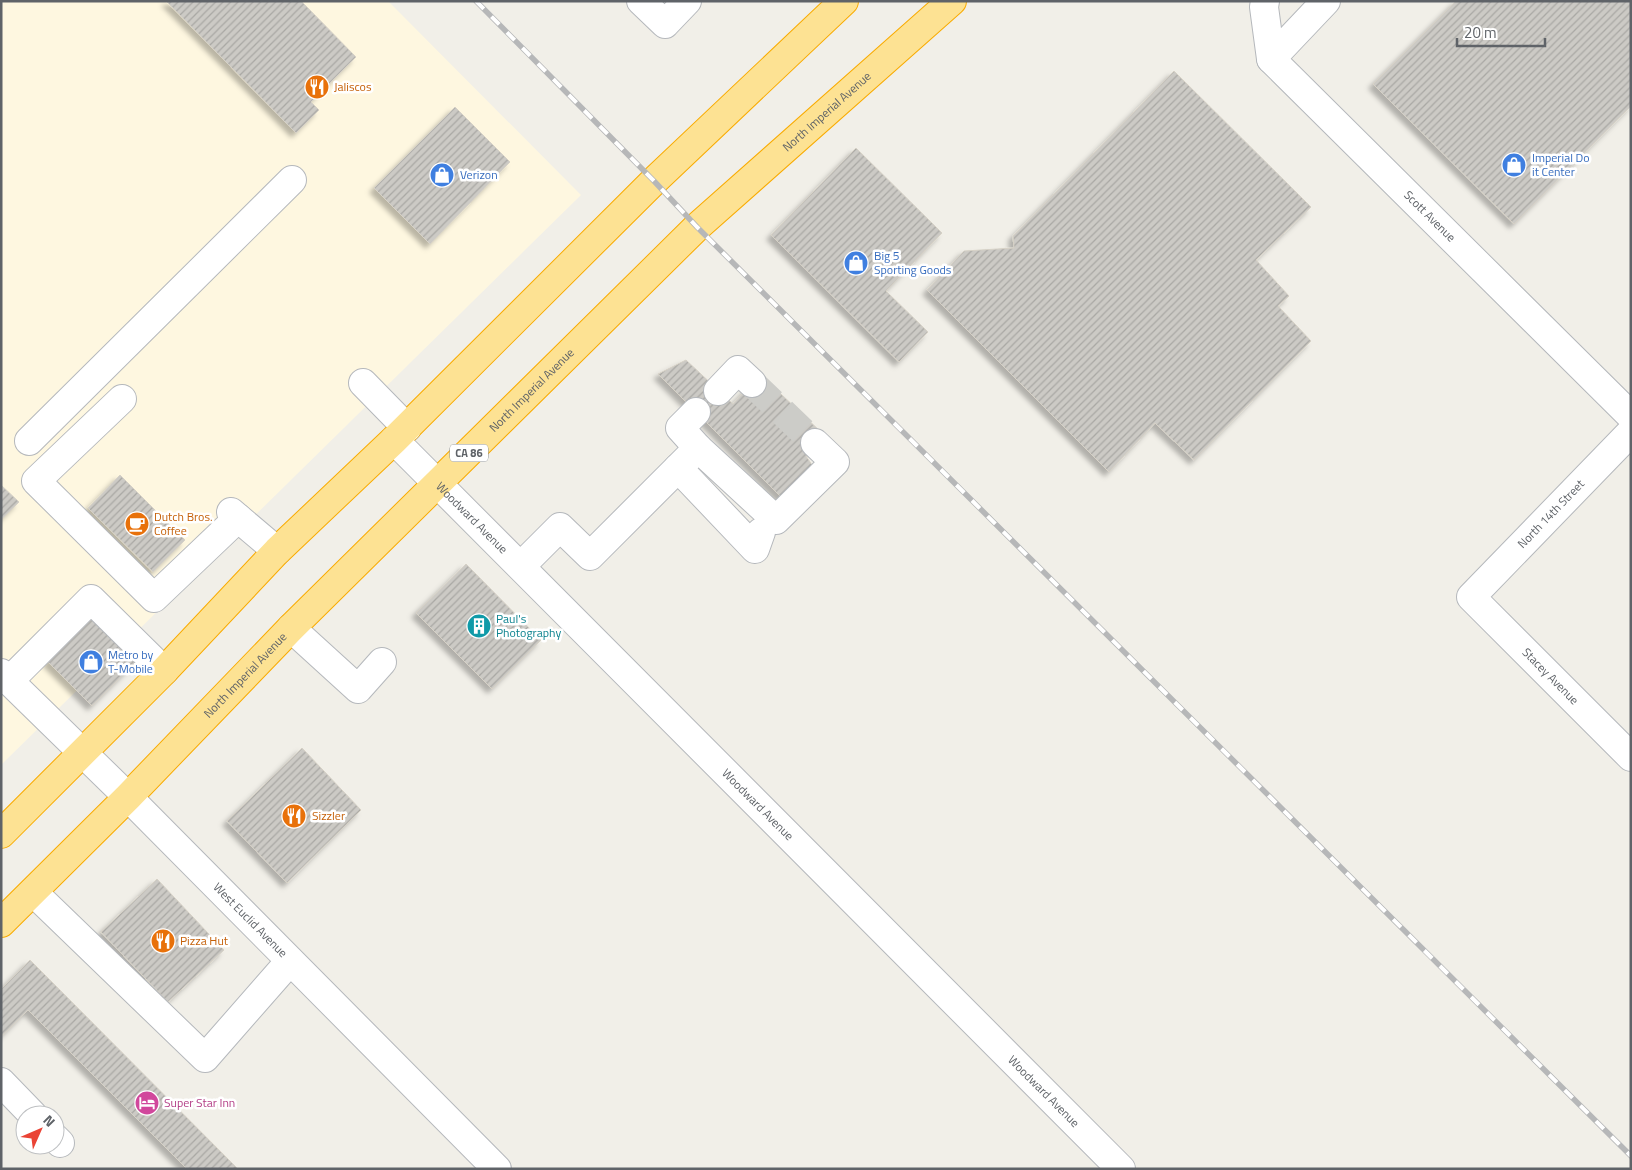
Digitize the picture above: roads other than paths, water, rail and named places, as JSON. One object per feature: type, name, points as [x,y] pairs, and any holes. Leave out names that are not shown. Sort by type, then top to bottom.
[{"type":"highway","points":[[1,834],[164,671],[277,551],[401,434],[654,181],[844,1]]},
{"type":"highway","name":"North Imperial Avenue","points":[[1,923],[128,797],[291,628],[697,227],[952,1]]},
{"type":"street","points":[[641,1],[665,24],[687,1]]},
{"type":"street","points":[[1265,1],[1264,7],[1271,59]]},
{"type":"street","points":[[1271,59],[1326,1]]},
{"type":"street","name":"Scott Avenue","points":[[1271,59],[1631,416]]},
{"type":"street","points":[[29,441],[292,180]]},
{"type":"street","points":[[718,391],[738,370],[752,383]]},
{"type":"street","name":"Woodward Avenue","points":[[363,382],[438,484],[1121,1169]]},
{"type":"street","points":[[122,399],[36,481],[154,598],[235,515],[277,551]]},
{"type":"street","points":[[688,420],[688,459],[754,549],[768,526],[836,462],[815,444]]},
{"type":"street","name":"North 14th Street","points":[[1471,597],[1631,432]]},
{"type":"street","points":[[688,459],[768,526]]},
{"type":"street","points":[[521,566],[560,527],[590,556],[688,459]]},
{"type":"street","name":"Stacey Avenue","points":[[1471,597],[1631,757]]},
{"type":"street","points":[[5,677],[91,599],[164,671]]},
{"type":"street","points":[[291,628],[358,689],[382,662]]},
{"type":"street","name":"West Euclid Avenue","points":[[5,677],[128,797],[497,1169]]},
{"type":"street","points":[[33,892],[205,1058],[290,961]]},
{"type":"street","points":[[1,1082],[23,1105]]},
{"type":"tunnel","points":[[752,383],[815,443]]},
{"type":"railway","points":[[476,1],[697,227],[1631,1156]]},
{"type":"place","name":"Jaliscos","points":[[317,87]]},
{"type":"place","name":"Imperial Do it Center","points":[[1514,165]]},
{"type":"place","name":"Verizon","points":[[442,175]]},
{"type":"place","name":"Big 5 Sporting Goods","points":[[856,263]]},
{"type":"place","name":"Dutch Bros. Coffee","points":[[137,524]]},
{"type":"place","name":"Paul's Photography","points":[[479,626]]},
{"type":"place","name":"Metro by T-Mobile","points":[[91,662]]},
{"type":"place","name":"Sizzler","points":[[294,816]]},
{"type":"place","name":"Pizza Hut","points":[[163,941]]},
{"type":"place","name":"Super Star Inn","points":[[147,1103]]}]
